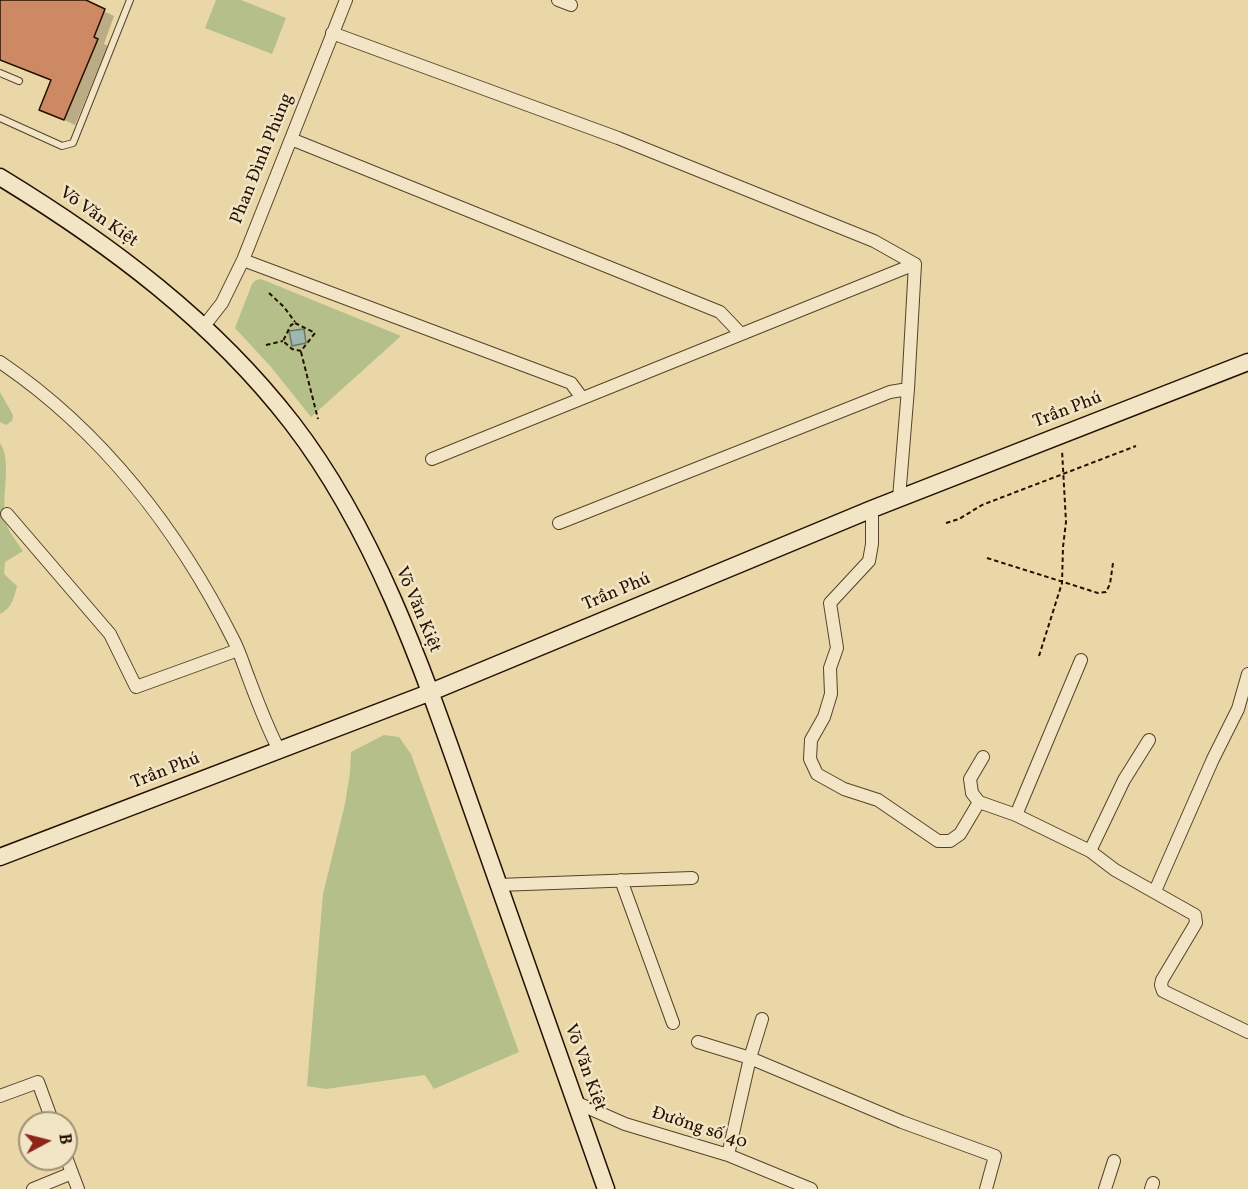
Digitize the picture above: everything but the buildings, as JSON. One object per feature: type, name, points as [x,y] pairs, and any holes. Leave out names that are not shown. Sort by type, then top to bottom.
[{"type":"main road","name":"Võ Văn Kiệt","points":[[0,177],[56,211],[148,278],[228,348],[293,424],[334,486],[375,561],[431,692],[606,1189]]},
{"type":"main road","name":"Trần Phú","points":[[0,857],[431,692],[872,508],[1248,362]]},
{"type":"street","name":"Phan Đình Phùng","points":[[204,326],[222,303],[243,260],[346,0]]},
{"type":"street","points":[[558,0],[571,5]]},
{"type":"street","points":[[332,33],[618,138],[874,241],[915,264]]},
{"type":"street","points":[[291,139],[720,312],[740,333]]},
{"type":"street","points":[[243,260],[571,383],[582,398]]},
{"type":"street","points":[[432,459],[915,264]]},
{"type":"street","points":[[899,498],[915,264]]},
{"type":"street","points":[[0,362],[25,379],[63,411],[114,462],[146,499],[186,554],[238,650],[279,750]]},
{"type":"street","points":[[558,523],[890,392],[908,388]]},
{"type":"street","points":[[872,508],[872,544],[869,561],[830,603],[837,648],[830,668],[831,694],[824,717],[811,740],[810,759],[817,774],[844,789],[878,800],[938,841],[951,841],[960,834],[979,802]]},
{"type":"street","points":[[7,514],[110,634],[136,687],[238,650]]},
{"type":"street","points":[[1016,814],[1081,660]]},
{"type":"street","points":[[1155,891],[1213,759],[1238,709],[1248,674]]},
{"type":"street","points":[[1090,851],[1124,780],[1149,740]]},
{"type":"street","points":[[983,757],[970,779],[972,793],[979,802],[1016,814],[1090,851],[1115,870],[1195,915],[1196,923],[1162,980],[1163,991],[1248,1032]]},
{"type":"street","points":[[498,885],[692,878]]},
{"type":"street","points":[[621,880],[673,1023]]},
{"type":"street","points":[[728,1155],[750,1058],[762,1019]]},
{"type":"street","points":[[698,1042],[750,1058],[902,1122],[995,1156],[986,1189]]},
{"type":"street","points":[[0,1096],[38,1082],[49,1111]]},
{"type":"street","name":"Đường số 40","points":[[575,1102],[625,1124],[728,1155],[812,1189]]},
{"type":"street","points":[[1105,1189],[1114,1161]]},
{"type":"street","points":[[33,1189],[72,1173],[78,1189]]},
{"type":"lane","points":[[0,118],[62,146],[73,143],[129,0]]},
{"type":"lane","points":[[1,75],[19,81]]},
{"type":"path","points":[[269,293],[284,307],[295,323],[315,333],[301,351]]},
{"type":"path","points":[[266,345],[283,340],[291,325],[295,323]]},
{"type":"path","points":[[283,340],[292,349],[301,351]]},
{"type":"path","points":[[301,351],[318,419]]},
{"type":"path","points":[[1039,656],[1062,583],[1066,522],[1060,435]]},
{"type":"path","points":[[946,524],[982,505],[1136,446]]},
{"type":"path","points":[[987,558],[1090,592],[1106,592],[1110,584],[1113,563]]},
{"type":"green space","points":[[216,0],[241,0],[286,18],[272,54],[205,28]]},
{"type":"green space","points":[[261,279],[401,336],[311,417],[271,367],[235,328],[252,284]]},
{"type":"green space","points":[[0,392],[13,415],[12,421],[6,425],[0,422]]},
{"type":"green space","points":[[0,443],[6,460],[4,503],[6,523],[23,551],[5,562],[4,574],[17,586],[10,606],[0,614]]},
{"type":"green space","points":[[384,735],[399,737],[411,754],[519,1052],[434,1089],[425,1075],[326,1089],[307,1086],[323,894],[345,804],[351,752]]},
{"type":"water","points":[[304,329],[306,343],[292,346],[289,331]]}]
